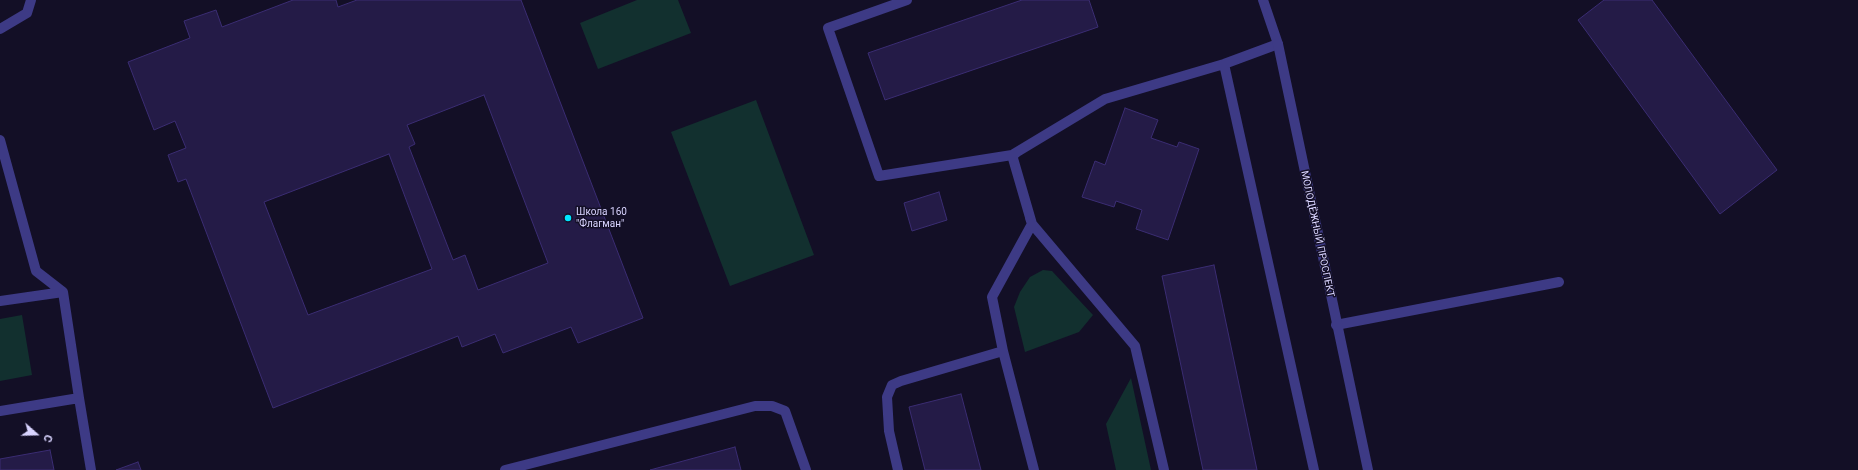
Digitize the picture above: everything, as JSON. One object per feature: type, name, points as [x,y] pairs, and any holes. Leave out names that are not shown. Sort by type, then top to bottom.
[{"type":"street","points":[[0,29],[27,13],[31,0]]},
{"type":"street","points":[[906,0],[828,28],[879,176],[1012,156],[1105,99],[1224,64],[1278,44]]},
{"type":"street","name":"МОЛОДЁЖНЫЙ ПРОСПЕКТ","points":[[1263,0],[1278,44],[1336,325],[1368,470]]},
{"type":"street","points":[[1224,64],[1314,470]]},
{"type":"street","points":[[0,140],[3,159],[36,271],[63,292],[78,398],[91,470]]},
{"type":"street","points":[[1012,156],[1032,224],[1135,346],[1164,470]]},
{"type":"street","points":[[1032,224],[992,297],[1003,350],[1034,470]]},
{"type":"street","points":[[1336,325],[1559,282]]},
{"type":"street","points":[[0,301],[63,292]]},
{"type":"street","points":[[898,470],[889,431],[887,397],[892,385],[1003,350]]},
{"type":"street","points":[[0,411],[78,398]]},
{"type":"street","points":[[505,470],[755,406],[772,406],[786,411],[806,470]]},
{"type":"green space","points":[[637,0],[678,0],[691,33],[598,69],[580,23]]},
{"type":"green space","points":[[756,100],[814,255],[730,286],[671,132]]},
{"type":"green space","points":[[1043,270],[1052,271],[1093,315],[1079,332],[1025,352],[1014,307],[1020,292],[1030,277]]},
{"type":"green space","points":[[22,315],[32,375],[0,381],[0,319]]},
{"type":"green space","points":[[1131,378],[1151,470],[1116,470],[1106,424]]},
{"type":"building","name":"Школа 160 \"Флагман\"","points":[[293,0],[336,0],[338,7],[357,0],[521,0],[643,318],[578,343],[571,327],[503,353],[495,334],[462,347],[458,336],[273,408],[186,179],[178,182],[168,155],[186,148],[175,121],[154,130],[128,62],[190,38],[184,21],[216,10],[222,27]],"holes":[[[484,95],[548,263],[478,290],[465,255],[453,260],[409,147],[415,144],[407,125]],[[389,154],[432,269],[308,315],[264,202]]]},
{"type":"building","points":[[1022,0],[1089,0],[1098,27],[885,100],[868,53]]},
{"type":"building","points":[[1604,0],[1652,0],[1777,170],[1720,214],[1578,20]]},
{"type":"building","points":[[1125,108],[1158,120],[1151,138],[1177,147],[1179,142],[1199,149],[1168,240],[1136,229],[1142,210],[1116,201],[1114,207],[1082,197],[1095,161],[1105,165]]},
{"type":"building","points":[[939,192],[947,220],[912,231],[904,203]]},
{"type":"building","points":[[1214,265],[1257,470],[1203,470],[1162,276]]},
{"type":"building","points":[[961,394],[981,470],[925,470],[909,407]]},
{"type":"building","points":[[735,447],[741,470],[650,470]]},
{"type":"building","points":[[50,450],[54,470],[0,470],[0,459]]},
{"type":"building","points":[[138,462],[141,470],[116,470]]},
{"type":"place","name":"Школа 160 \"Флагман\"","points":[[568,218]]}]
